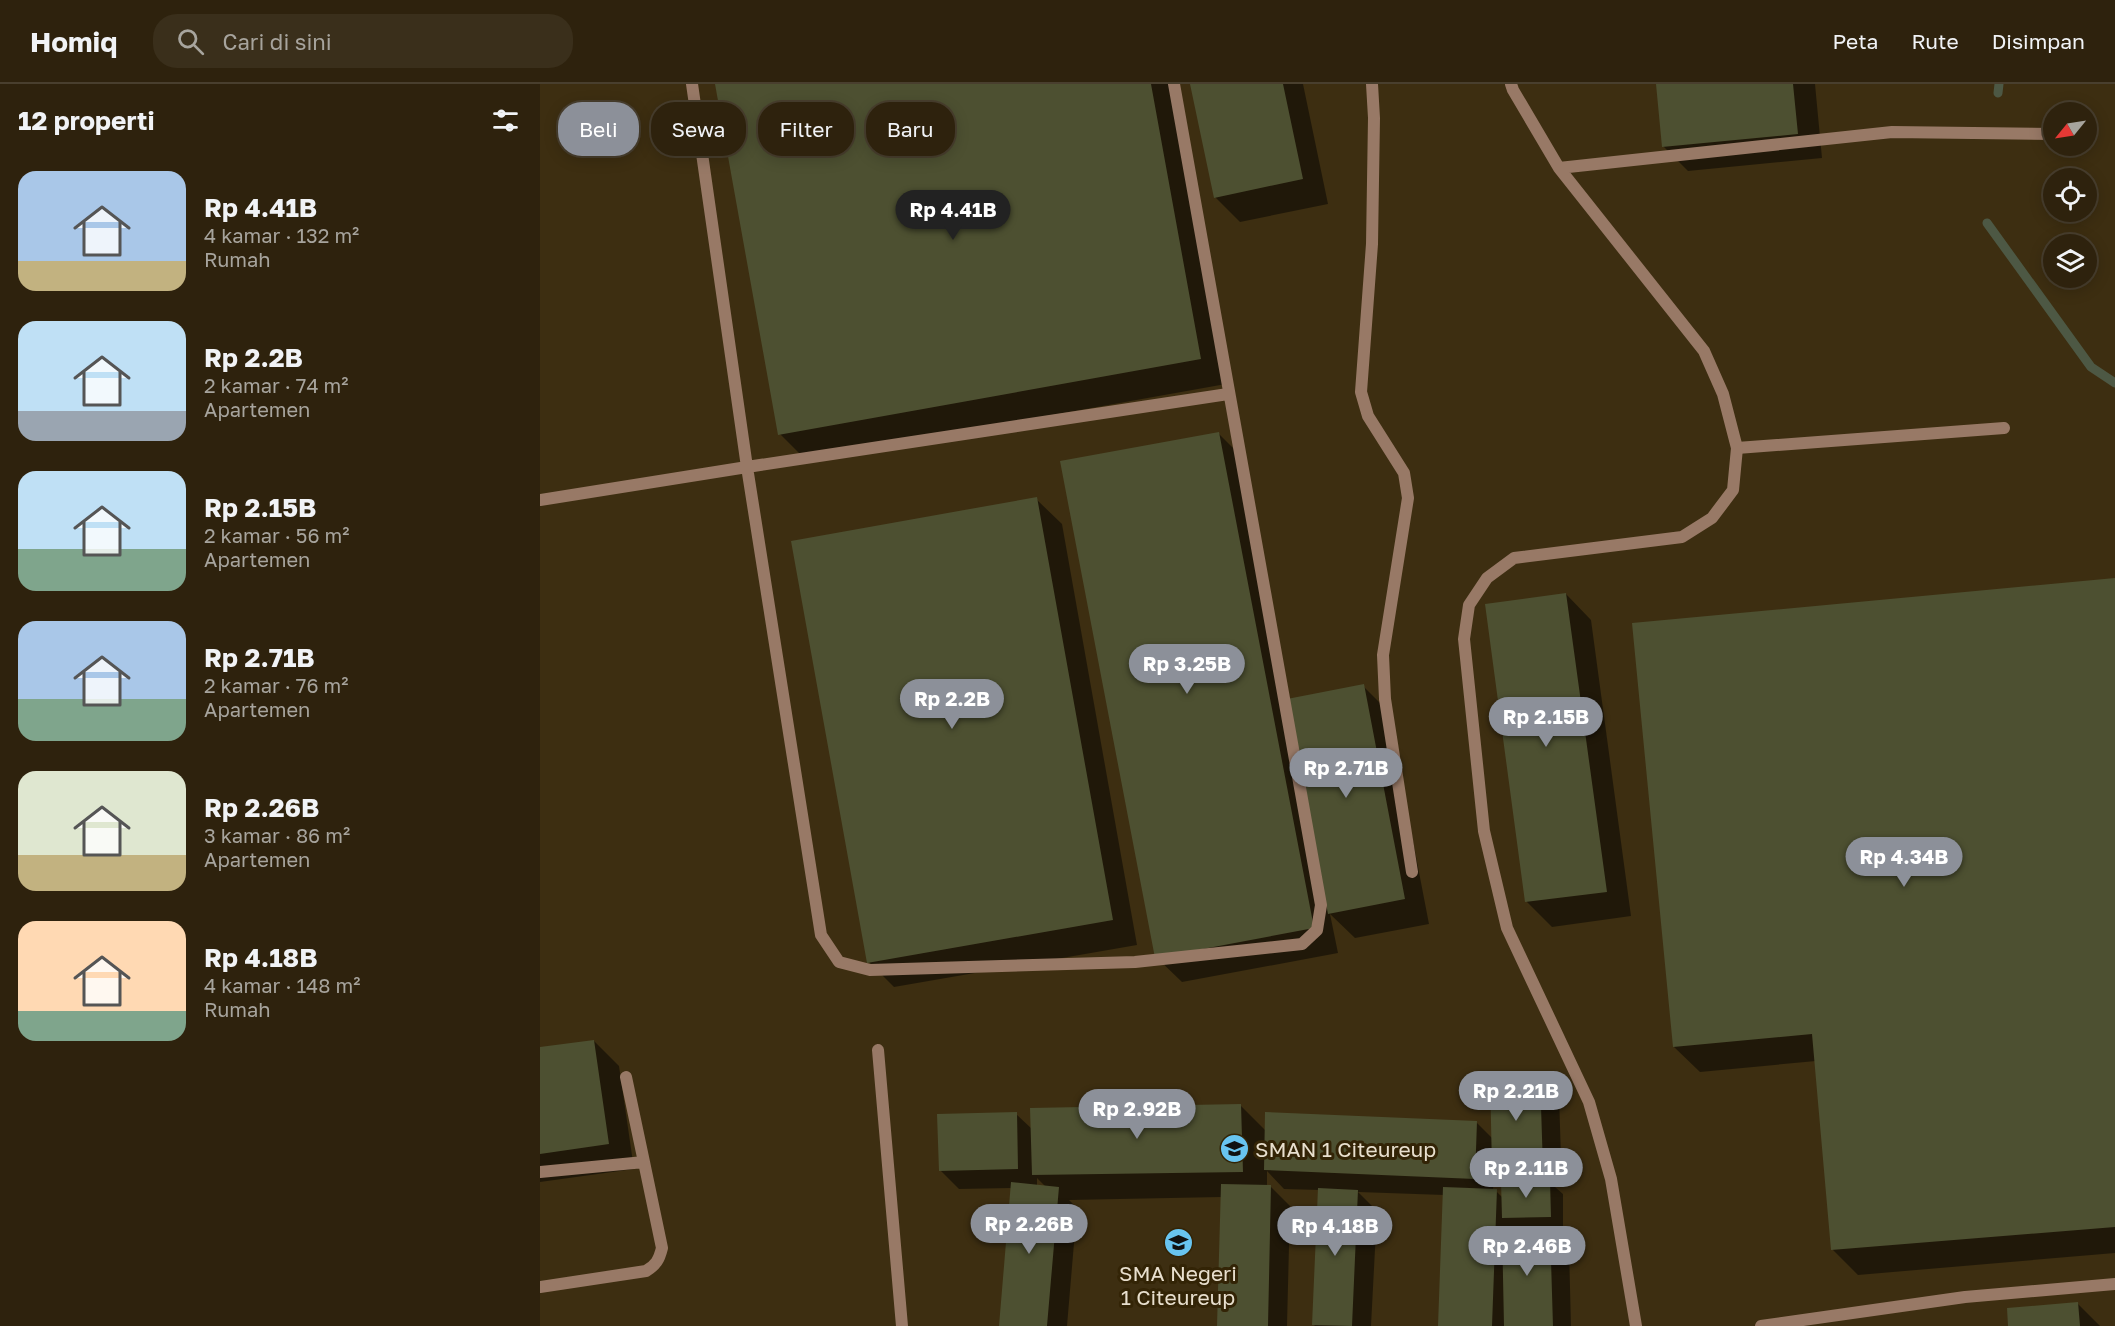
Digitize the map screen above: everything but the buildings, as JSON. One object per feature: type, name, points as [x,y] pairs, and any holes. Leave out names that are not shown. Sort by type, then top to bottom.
[{"type":"street","points":[[692,84],[747,467],[821,935],[839,962],[870,970],[1124,963],[1302,945],[1317,930],[1321,905],[1174,84]]},
{"type":"street","points":[[1372,84],[1374,118],[1372,244],[1360,392],[1368,416],[1404,473],[1408,498],[1383,655],[1385,699],[1412,872]]},
{"type":"street","points":[[1511,84],[1559,168],[1704,351],[1723,394],[1737,448],[1732,490],[1712,518],[1682,537],[1514,558],[1487,578],[1468,605],[1464,639],[1484,831],[1507,928],[1589,1102],[1611,1179],[1636,1326]]},
{"type":"street","points":[[1559,168],[1892,132],[2043,134]]},
{"type":"street","points":[[540,500],[1228,394]]},
{"type":"street","points":[[1737,448],[2004,428]]},
{"type":"street","points":[[878,1050],[903,1326]]},
{"type":"street","points":[[540,1287],[646,1271],[655,1265],[662,1248],[626,1077]]},
{"type":"street","points":[[540,1172],[644,1162]]},
{"type":"street","points":[[1761,1326],[1965,1297],[2115,1284]]},
{"type":"waterway","points":[[1998,93],[1999,84]]},
{"type":"waterway","points":[[1987,223],[2091,367],[2115,383]]},
{"type":"place","name":"SMAN 1 Citeureup","points":[[1234,1149]]},
{"type":"place","name":"SMA Negeri 1 Citeureup","points":[[1178,1242]]}]
